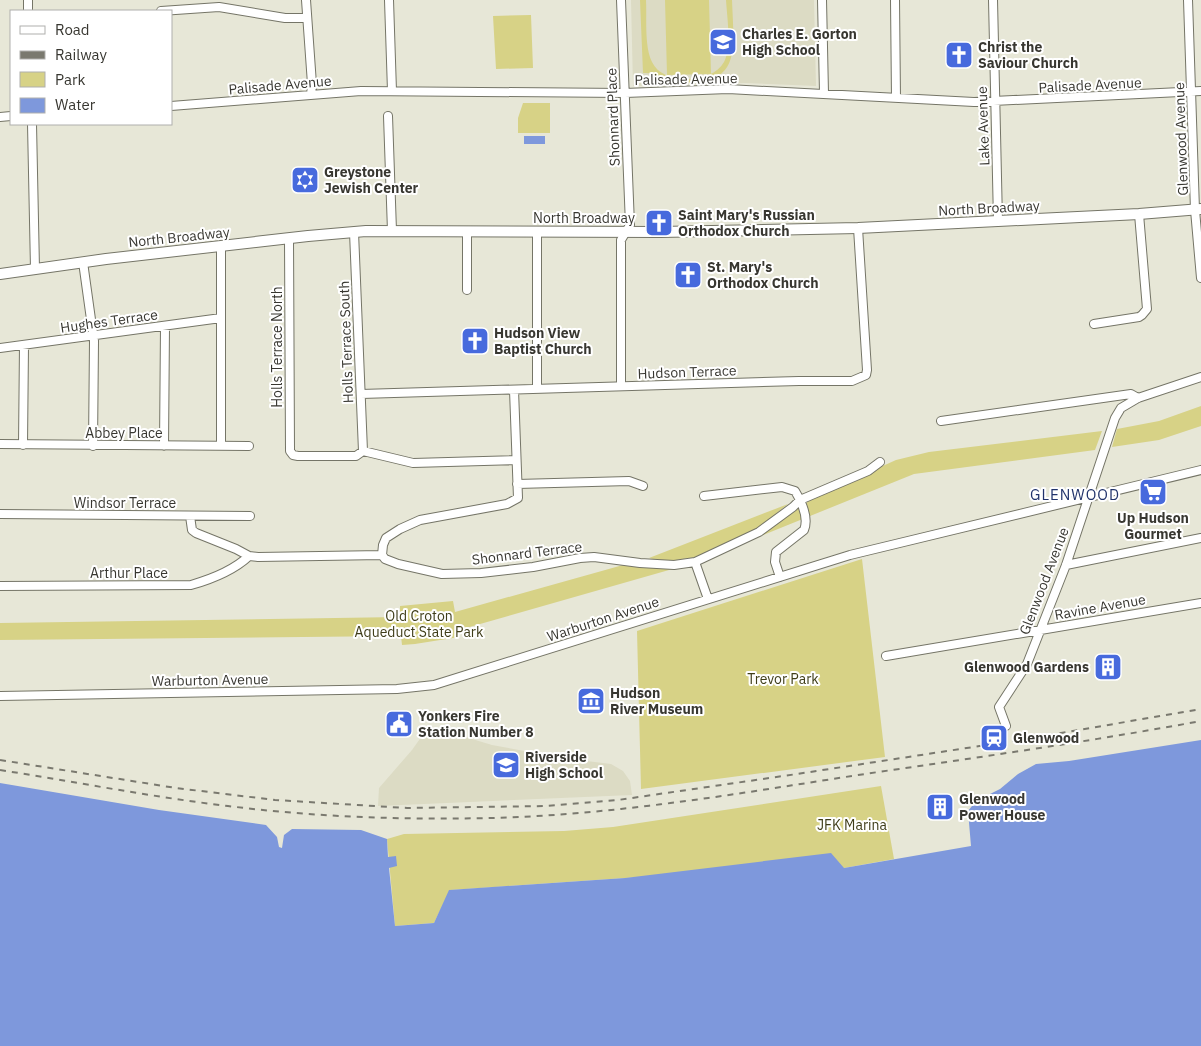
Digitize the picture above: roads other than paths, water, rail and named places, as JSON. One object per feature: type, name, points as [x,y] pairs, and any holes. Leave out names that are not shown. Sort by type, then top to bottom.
[{"type":"main road","name":"North Broadway","points":[[0,274],[83,262],[354,232],[626,232],[858,228],[1198,210]]},
{"type":"street","points":[[306,0],[312,84],[311,95]]},
{"type":"street","points":[[389,0],[392,92]]},
{"type":"street","name":"Shonnard Place","points":[[621,0],[630,225],[622,240],[621,386]]},
{"type":"street","points":[[822,0],[824,93]]},
{"type":"street","points":[[895,0],[896,98]]},
{"type":"street","name":"Lake Avenue","points":[[993,0],[998,221]]},
{"type":"street","name":"Glenwood Avenue","points":[[1188,0],[1201,278]]},
{"type":"street","points":[[172,10],[219,7],[285,18],[307,18]]},
{"type":"street","name":"Palisade Avenue","points":[[172,106],[361,91],[625,92],[728,89],[963,102],[1201,91]]},
{"type":"street","points":[[388,116],[392,231]]},
{"type":"street","points":[[32,125],[35,269]]},
{"type":"street","points":[[1094,324],[1139,317],[1147,308],[1139,214]]},
{"type":"street","name":"Hudson Terrace","points":[[361,394],[852,381],[866,375],[858,228]]},
{"type":"street","points":[[467,231],[467,290]]},
{"type":"street","name":"Holls Terrace South","points":[[354,232],[363,450]]},
{"type":"street","points":[[537,232],[537,389]]},
{"type":"street","name":"Holls Terrace North","points":[[289,238],[290,451],[293,455],[298,456],[356,456],[361,454],[363,450]]},
{"type":"street","points":[[221,246],[222,446]]},
{"type":"street","points":[[83,262],[93,335],[93,446]]},
{"type":"street","name":"Hughes Terrace","points":[[0,348],[221,318]]},
{"type":"street","points":[[164,446],[165,326]]},
{"type":"street","points":[[23,445],[24,345]]},
{"type":"street","name":"Glenwood Avenue","points":[[1006,726],[999,708],[1027,664],[1066,565],[1115,418],[1122,408],[1138,398],[1201,377]]},
{"type":"street","points":[[190,516],[192,530],[196,533],[249,556],[382,555],[383,544],[390,534],[428,517],[508,504],[518,498],[514,390]]},
{"type":"street","points":[[940,422],[1131,394],[1138,398]]},
{"type":"street","name":"Abbey Place","points":[[0,444],[248,446]]},
{"type":"street","points":[[363,450],[413,463],[516,460]]},
{"type":"street","name":"Shonnard Terrace","points":[[382,555],[385,559],[398,564],[442,574],[481,573],[594,557],[664,565],[695,562],[759,532],[800,500],[868,471],[880,462]]},
{"type":"street","name":"Warburton Avenue","points":[[0,696],[397,690],[449,681],[850,554],[1201,470]]},
{"type":"street","points":[[517,484],[629,481],[643,486]]},
{"type":"street","points":[[704,496],[782,487],[795,491],[800,500],[806,525],[804,530],[776,552],[775,562],[780,577]]},
{"type":"street","name":"Windsor Terrace","points":[[0,514],[250,516]]},
{"type":"street","points":[[1066,565],[1201,538]]},
{"type":"street","name":"Arthur Place","points":[[0,586],[191,585],[204,582],[241,564],[249,556]]},
{"type":"street","points":[[695,562],[708,599]]},
{"type":"street","name":"Ravine Avenue","points":[[886,656],[1201,603]]},
{"type":"water","points":[[524,136],[545,136],[545,144],[524,144]]},
{"type":"water","points":[[1201,740],[1201,1046],[0,1046],[0,783],[159,810],[266,825],[277,837],[279,847],[282,848],[284,835],[292,829],[361,830],[387,839],[388,857],[396,856],[397,866],[389,868],[395,926],[434,923],[449,890],[625,878],[831,853],[844,868],[971,846],[968,811],[976,801],[1000,789],[1018,774],[1036,764],[1069,761]]},
{"type":"railway","points":[[0,760],[176,788],[275,800],[407,808],[546,806],[618,800],[797,774],[1032,738],[1201,709]]},
{"type":"railway","points":[[0,770],[171,798],[261,810],[359,817],[490,818],[583,813],[721,796],[1030,750],[1201,721]]},
{"type":"place","name":"Charles E. Gorton High School","points":[[723,42]]},
{"type":"place","name":"Christ the Saviour Church","points":[[959,55]]},
{"type":"place","name":"Greystone Jewish Center","points":[[305,180]]},
{"type":"place","name":"Saint Mary's Russian Orthodox Church","points":[[659,223]]},
{"type":"place","name":"St. Mary's Orthodox Church","points":[[688,275]]},
{"type":"place","name":"Hudson View Baptist Church","points":[[475,341]]},
{"type":"place","name":"Up Hudson Gourmet","points":[[1153,492]]},
{"type":"place","name":"Glenwood Gardens","points":[[1108,667]]},
{"type":"place","name":"Hudson River Museum","points":[[591,701]]},
{"type":"place","name":"Yonkers Fire Station Number 8","points":[[399,724]]},
{"type":"place","name":"Glenwood","points":[[994,738]]},
{"type":"place","name":"Riverside High School","points":[[506,765]]},
{"type":"place","name":"Glenwood Power House","points":[[940,807]]},
{"type":"district","name":"GLENWOOD","points":[[1075,495]]},
{"type":"park label","name":"Old Croton Aqueduct State Park","points":[[419,624]]},
{"type":"park label","name":"Trevor Park","points":[[783,679]]},
{"type":"park label","name":"JFK Marina","points":[[852,825]]}]
